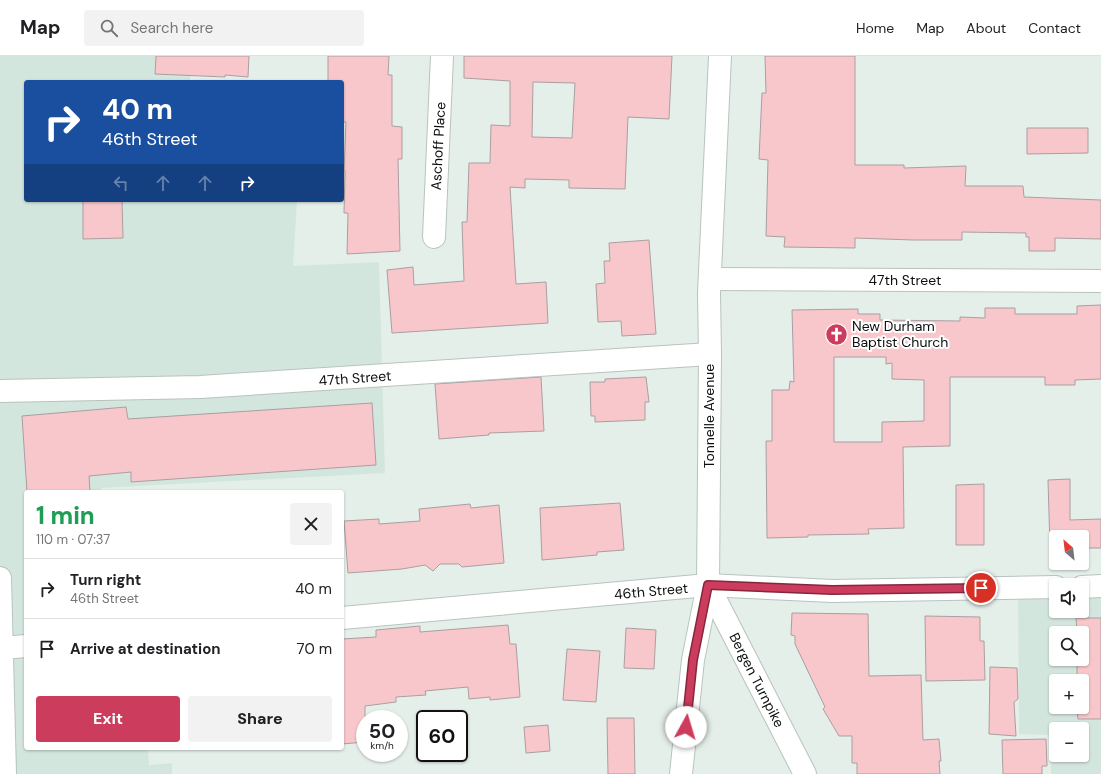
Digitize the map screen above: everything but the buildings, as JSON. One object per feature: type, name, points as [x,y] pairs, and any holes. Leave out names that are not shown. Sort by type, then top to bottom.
[{"type":"street","name":"Aschoff Place","points":[[434,237],[442,56]]},
{"type":"street","name":"Tonnelle Avenue","points":[[681,774],[693,660],[708,585],[710,354],[709,293],[720,56]]},
{"type":"street","name":"47th Street","points":[[710,279],[1101,281]]},
{"type":"street","name":"47th Street","points":[[0,391],[200,388],[710,354]]},
{"type":"street","points":[[0,578],[5,774]]},
{"type":"street","name":"46th Street","points":[[344,618],[708,585],[832,590],[1049,587]]},
{"type":"street","name":"Bergen Turnpike","points":[[708,585],[805,774]]},
{"type":"street","points":[[1089,587],[1101,586]]},
{"type":"street","points":[[2,648],[24,646]]},
{"type":"shaded area","points":[[0,56],[191,56],[190,80],[24,80],[24,202],[297,202],[293,266],[379,262],[385,473],[101,488],[101,490],[24,490],[24,750],[148,750],[149,765],[172,763],[172,774],[0,774]]},
{"type":"shaded area","points":[[1089,591],[1101,591],[1101,774],[1051,774],[1051,762],[1089,762],[1089,722],[1049,722],[1049,735],[1019,734],[1018,593],[1049,592],[1049,618],[1089,618]]},
{"type":"place","name":"New Durham Baptist Church","points":[[837,334]]},
{"type":"route","points":[[686,727],[693,660],[708,585],[832,590],[981,588]]}]
